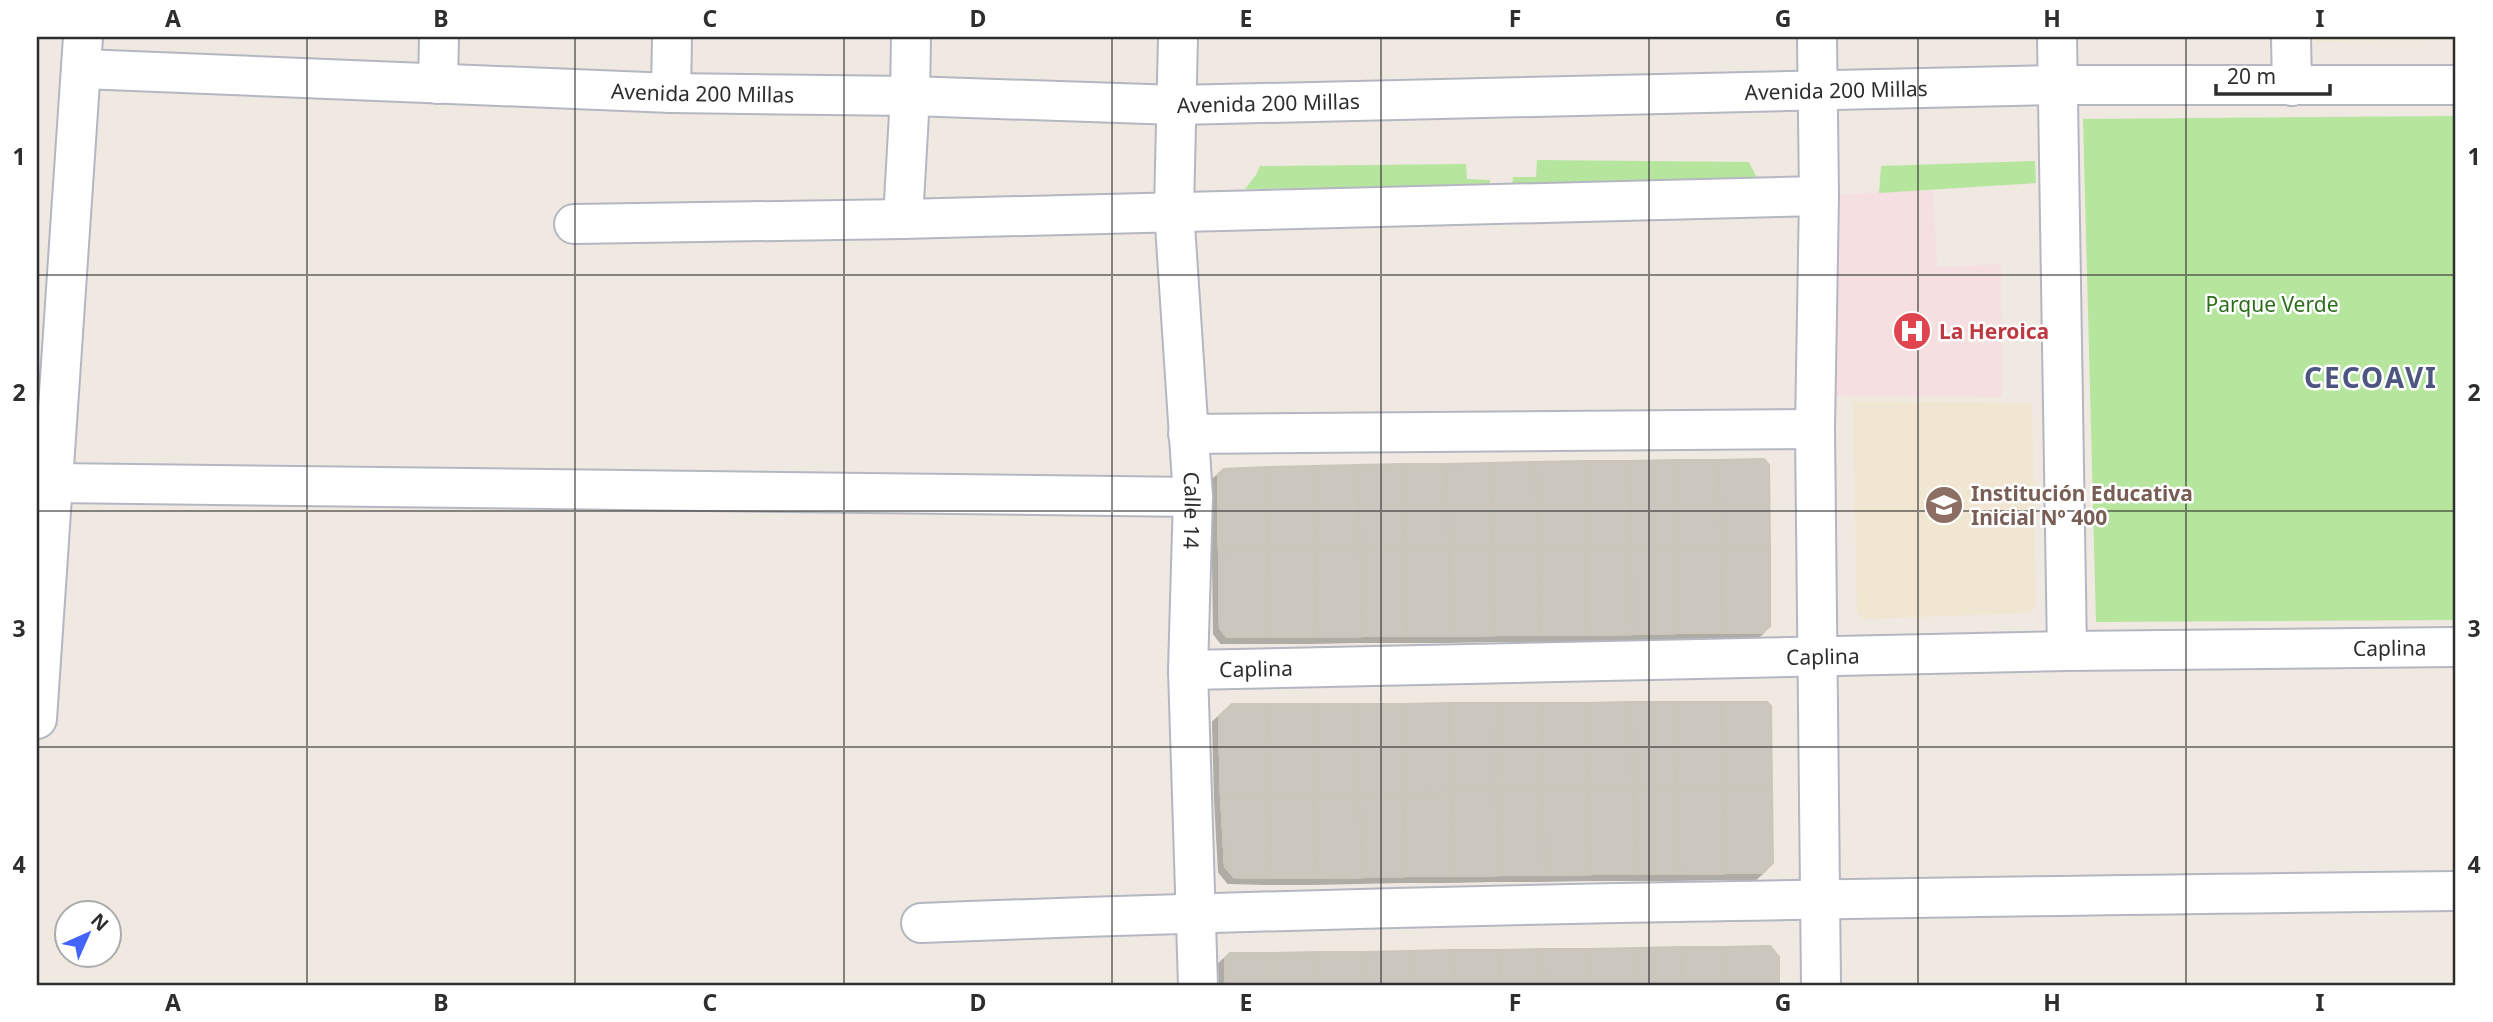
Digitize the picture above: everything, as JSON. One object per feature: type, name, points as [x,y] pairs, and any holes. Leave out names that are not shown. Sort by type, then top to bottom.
[{"type":"street","points":[[438,84],[439,37]]},
{"type":"street","points":[[671,93],[672,37]]},
{"type":"street","points":[[903,219],[911,37]]},
{"type":"street","name":"Calle 14","points":[[1178,37],[1174,210],[1193,497],[1188,670],[1198,985]]},
{"type":"street","points":[[1817,37],[1819,196],[1815,429],[1821,985]]},
{"type":"street","points":[[2057,37],[2067,650]]},
{"type":"street","points":[[2291,37],[2292,86]]},
{"type":"street","points":[[37,719],[83,53]]},
{"type":"street","name":"Avenida 200 Millas","points":[[83,53],[438,84],[671,93],[910,96],[1177,105],[2058,85],[2456,85]]},
{"type":"street","points":[[574,224],[903,219],[1174,210],[1819,196]]},
{"type":"street","points":[[1188,434],[1815,429]]},
{"type":"street","points":[[54,484],[1193,497]]},
{"type":"street","name":"Caplina","points":[[1188,670],[2067,650],[2456,647]]},
{"type":"street","points":[[921,923],[1820,899],[2456,891]]},
{"type":"shaded area","points":[[2314,37],[2456,37],[2456,40],[2314,41]]},
{"type":"shaded area","name":"La Heroica","points":[[1933,190],[1937,267],[2001,264],[2002,397],[1822,396],[1825,195]]},
{"type":"shaded area","name":"Institución Educativa Inicial Nº 400","points":[[1853,401],[2032,403],[2036,606],[2029,613],[1863,619],[1857,612]]},
{"type":"green space","name":"Parque Verde","points":[[2456,116],[2456,620],[2096,622],[2083,119]]},
{"type":"green space","points":[[1537,160],[1749,162],[1764,185],[1512,187],[1513,177],[1536,177]]},
{"type":"green space","points":[[2035,161],[2036,183],[1879,193],[1881,166]]},
{"type":"green space","points":[[1466,164],[1467,179],[1490,180],[1490,186],[1245,189],[1260,166]]},
{"type":"building","points":[[1764,459],[1769,465],[1770,547],[1721,548],[1718,460]]},
{"type":"building","points":[[1674,460],[1674,548],[1631,549],[1630,461]]},
{"type":"building","points":[[1674,460],[1718,460],[1721,548],[1674,548]]},
{"type":"building","points":[[1585,461],[1585,549],[1539,549],[1535,462]]},
{"type":"building","points":[[1585,461],[1630,461],[1631,549],[1585,549]]},
{"type":"building","points":[[1535,462],[1539,549],[1493,550],[1490,463]]},
{"type":"building","points":[[1490,463],[1493,550],[1449,550],[1446,464]]},
{"type":"building","points":[[1402,464],[1404,550],[1360,551],[1357,465]]},
{"type":"building","points":[[1402,464],[1446,464],[1449,550],[1404,550]]},
{"type":"building","points":[[1357,465],[1360,551],[1316,551],[1314,466]]},
{"type":"building","points":[[1314,466],[1316,551],[1268,551],[1266,467]]},
{"type":"building","points":[[1266,467],[1268,551],[1219,552],[1218,474],[1224,469]]},
{"type":"building","points":[[1770,547],[1770,626],[1762,633],[1722,633],[1721,548]]},
{"type":"building","points":[[1674,548],[1721,548],[1722,633],[1675,633]]},
{"type":"building","points":[[1674,548],[1675,633],[1632,634],[1631,549]]},
{"type":"building","points":[[1539,549],[1585,549],[1586,635],[1540,635]]},
{"type":"building","points":[[1539,549],[1540,635],[1495,635],[1493,550]]},
{"type":"building","points":[[1585,549],[1631,549],[1632,634],[1586,635]]},
{"type":"building","points":[[1404,550],[1449,550],[1451,636],[1407,636]]},
{"type":"building","points":[[1404,550],[1407,636],[1362,636],[1360,551]]},
{"type":"building","points":[[1449,550],[1493,550],[1495,635],[1451,636]]},
{"type":"building","points":[[1268,551],[1316,551],[1317,637],[1270,637]]},
{"type":"building","points":[[1268,551],[1270,637],[1227,637],[1220,628],[1219,552]]},
{"type":"building","points":[[1316,551],[1360,551],[1362,636],[1317,637]]},
{"type":"building","points":[[1631,702],[1633,790],[1588,790],[1586,703]]},
{"type":"building","points":[[1631,702],[1674,702],[1676,789],[1633,790]]},
{"type":"building","points":[[1674,702],[1721,702],[1724,789],[1676,789]]},
{"type":"building","points":[[1721,702],[1767,702],[1771,706],[1772,788],[1724,789]]},
{"type":"building","points":[[1449,703],[1451,792],[1403,793],[1403,704]]},
{"type":"building","points":[[1449,703],[1497,703],[1496,791],[1451,792]]},
{"type":"building","points":[[1497,703],[1543,703],[1542,791],[1496,791]]},
{"type":"building","points":[[1543,703],[1586,703],[1588,790],[1542,791]]},
{"type":"building","points":[[1232,704],[1268,704],[1270,794],[1221,795],[1219,716]]},
{"type":"building","points":[[1268,704],[1313,704],[1313,794],[1270,794]]},
{"type":"building","points":[[1313,704],[1359,704],[1359,793],[1313,794]]},
{"type":"building","points":[[1359,704],[1403,704],[1403,793],[1359,793]]},
{"type":"building","points":[[1772,788],[1773,863],[1762,873],[1726,873],[1724,789]]},
{"type":"building","points":[[1676,789],[1724,789],[1726,873],[1680,874]]},
{"type":"building","points":[[1676,789],[1680,874],[1637,874],[1633,790]]},
{"type":"building","points":[[1588,790],[1633,790],[1637,874],[1591,874]]},
{"type":"building","points":[[1588,790],[1591,874],[1545,875],[1542,791]]},
{"type":"building","points":[[1496,791],[1542,791],[1545,875],[1499,875]]},
{"type":"building","points":[[1496,791],[1499,875],[1454,876],[1451,792]]},
{"type":"building","points":[[1451,792],[1454,876],[1406,876],[1403,793]]},
{"type":"building","points":[[1359,793],[1403,793],[1406,876],[1363,877]]},
{"type":"building","points":[[1359,793],[1363,877],[1316,878],[1313,794]]},
{"type":"building","points":[[1270,794],[1313,794],[1316,878],[1271,878]]},
{"type":"building","points":[[1270,794],[1271,878],[1234,877],[1225,866],[1221,795]]},
{"type":"building","points":[[1770,946],[1779,957],[1779,985],[1726,985],[1726,947]]},
{"type":"building","points":[[1681,947],[1682,985],[1637,985],[1636,948]]},
{"type":"building","points":[[1681,947],[1726,947],[1726,985],[1682,985]]},
{"type":"building","points":[[1636,948],[1637,985],[1591,985],[1590,949]]},
{"type":"building","points":[[1543,949],[1544,985],[1500,985],[1499,950]]},
{"type":"building","points":[[1543,949],[1590,949],[1591,985],[1544,985]]},
{"type":"building","points":[[1454,950],[1455,985],[1411,985],[1410,951]]},
{"type":"building","points":[[1454,950],[1499,950],[1500,985],[1455,985]]},
{"type":"building","points":[[1410,951],[1411,985],[1365,985],[1365,952]]},
{"type":"building","points":[[1318,952],[1318,985],[1272,985],[1272,953]]},
{"type":"building","points":[[1318,952],[1365,952],[1365,985],[1318,985]]},
{"type":"building","points":[[1230,953],[1272,953],[1272,985],[1226,985],[1225,958]]},
{"type":"place","name":"La Heroica","points":[[1912,331]]},
{"type":"place","name":"Institución Educativa Inicial Nº 400","points":[[1944,505]]},
{"type":"district","name":"CECOAVI","points":[[2371,377]]}]
